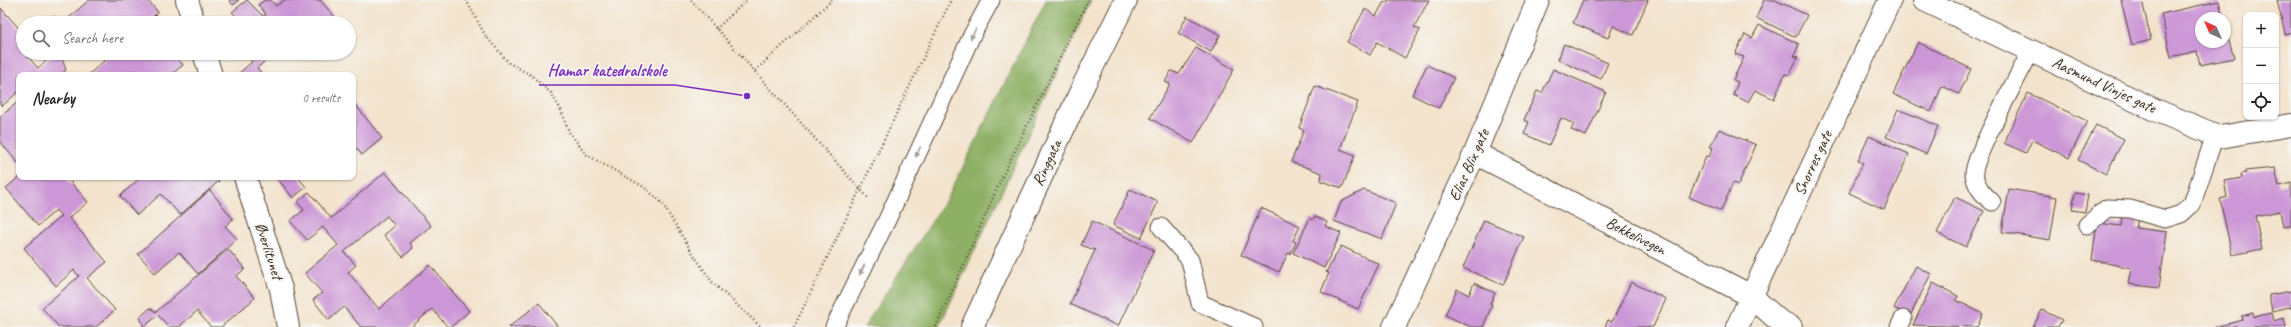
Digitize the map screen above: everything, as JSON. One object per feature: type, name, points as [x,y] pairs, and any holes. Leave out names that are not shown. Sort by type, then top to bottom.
[{"type":"street","points":[[187,0],[192,16]]},
{"type":"street","name":"Ringgata","points":[[972,327],[1085,82],[1126,0]]},
{"type":"street","name":"Elias Blix gate","points":[[1394,327],[1475,153],[1538,0]]},
{"type":"street","name":"Snorres gate","points":[[1737,327],[1890,0]]},
{"type":"street","name":"Aasmund Vinjes gate","points":[[1924,0],[2153,109],[2220,137],[2291,125]]},
{"type":"street","points":[[206,60],[210,72]]},
{"type":"street","name":"Bekkelivegen","points":[[1475,153],[1751,296],[1778,320],[1791,327]]},
{"type":"street","name":"Øverlitunet","points":[[246,180],[281,289],[288,327]]},
{"type":"lane","points":[[834,327],[887,220],[972,35],[991,0]]},
{"type":"lane","points":[[1992,202],[1980,189],[1974,173],[1984,143],[2031,51]]},
{"type":"lane","points":[[2087,225],[2107,208],[2130,209],[2166,219],[2180,214],[2192,204],[2215,135]]},
{"type":"lane","points":[[1161,227],[1190,260],[1200,303],[1254,327]]},
{"type":"path","points":[[466,0],[485,35],[509,63],[531,76],[551,93],[570,132],[587,155],[644,187],[662,203],[712,282],[761,327]]},
{"type":"path","points":[[691,0],[887,220]]},
{"type":"path","points":[[716,29],[747,0]]},
{"type":"path","points":[[755,71],[832,0]]},
{"type":"path","points":[[794,327],[950,0]]},
{"type":"path","points":[[936,327],[1003,174],[1088,0]]},
{"type":"green space","points":[[1046,0],[1091,0],[939,327],[864,327],[949,195]]},
{"type":"building","points":[[89,0],[147,0],[158,12],[153,16],[71,16]]},
{"type":"building","points":[[229,0],[239,0],[233,5]]},
{"type":"building","points":[[247,0],[263,16],[236,16],[232,12]]},
{"type":"building","points":[[265,0],[271,0],[276,6],[284,0],[320,0],[334,16],[265,16],[266,14],[258,5]]},
{"type":"building","points":[[1388,0],[1429,0],[1414,27],[1420,30],[1405,58],[1377,42],[1370,55],[1347,42],[1365,9],[1376,16],[1384,2],[1387,3]]},
{"type":"building","points":[[1583,0],[1648,0],[1633,35],[1613,26],[1608,38],[1573,23]]},
{"type":"building","points":[[1764,0],[1775,0],[1807,15],[1796,37],[1756,18]]},
{"type":"building","points":[[2121,0],[2142,0],[2151,40],[2132,45]]},
{"type":"building","points":[[2277,0],[2291,0],[2291,32],[2285,34]]},
{"type":"building","points":[[2219,1],[2222,12],[2195,12],[2195,48],[2231,48],[2234,58],[2200,65],[2197,51],[2171,57],[2161,14]]},
{"type":"building","points":[[1,8],[16,25],[16,60],[31,60],[38,68],[47,60],[62,60],[66,70],[64,72],[16,72],[16,94],[2,106],[0,104]]},
{"type":"building","points":[[1187,16],[1220,35],[1211,52],[1178,33]]},
{"type":"building","points":[[1759,25],[1799,44],[1794,56],[1798,57],[1789,75],[1785,74],[1774,99],[1755,90],[1748,102],[1733,95],[1738,82],[1733,80],[1744,57],[1735,54],[1745,34],[1752,38]]},
{"type":"building","points":[[1918,42],[1971,69],[1959,94],[1942,86],[1931,112],[1893,94]]},
{"type":"building","points":[[1564,44],[1608,63],[1601,79],[1558,60]]},
{"type":"building","points":[[1196,48],[1234,69],[1193,143],[1150,118],[1170,84],[1165,82],[1171,71],[1179,74]]},
{"type":"building","points":[[105,60],[178,60],[183,65],[175,72],[91,72]]},
{"type":"building","points":[[250,60],[267,60],[257,68],[260,72],[240,72],[252,62]]},
{"type":"building","points":[[1427,65],[1454,78],[1439,108],[1412,95]]},
{"type":"building","points":[[1553,69],[1606,92],[1586,136],[1571,130],[1574,124],[1561,118],[1549,145],[1524,134],[1529,122],[1524,120],[1537,91],[1542,93]]},
{"type":"building","points":[[1315,86],[1358,102],[1340,149],[1355,155],[1342,188],[1321,181],[1322,173],[1291,162],[1304,130],[1299,128]]},
{"type":"building","points":[[2028,93],[2087,121],[2069,158],[2032,140],[2026,153],[2004,143]]},
{"type":"building","points":[[16,104],[16,161],[0,142],[0,117]]},
{"type":"building","points":[[356,106],[382,138],[362,155],[356,148]]},
{"type":"building","points":[[1898,109],[1938,126],[1926,154],[1886,137]]},
{"type":"building","points":[[2096,125],[2124,139],[2106,174],[2078,160]]},
{"type":"building","points":[[1719,129],[1756,145],[1738,185],[1733,183],[1721,211],[1689,197],[1706,156],[1709,157],[1713,148],[1710,147]]},
{"type":"building","points":[[1869,136],[1909,154],[1884,209],[1849,193],[1863,163],[1858,161]]},
{"type":"building","points":[[2275,168],[2279,186],[2291,183],[2291,226],[2283,227],[2280,211],[2255,216],[2262,249],[2232,255],[2220,199],[2227,197],[2224,181],[2242,178],[2241,174],[2246,173],[2245,171]]},
{"type":"building","points":[[385,172],[431,226],[410,243],[413,248],[403,257],[384,235],[395,226],[387,216],[344,252],[356,265],[348,272],[379,309],[430,265],[469,311],[451,327],[448,327],[432,309],[411,327],[361,327],[344,307],[329,320],[313,300],[322,293],[305,273],[338,245],[323,227],[307,240],[290,221],[304,210],[297,202],[309,192],[331,218]]},
{"type":"building","points":[[16,180],[69,180],[88,202],[69,218],[107,262],[87,278],[115,310],[96,327],[59,327],[42,308],[79,276],[74,270],[56,286],[24,248],[61,216],[56,210],[38,226],[6,188]]},
{"type":"building","points":[[138,180],[219,181],[180,215],[161,194],[137,215],[120,196]]},
{"type":"building","points":[[278,180],[300,180],[306,187],[293,198]]},
{"type":"building","points":[[1130,189],[1158,202],[1141,238],[1113,225]]},
{"type":"building","points":[[2009,189],[2057,197],[2050,240],[2002,232]]},
{"type":"building","points":[[210,190],[233,219],[225,226],[237,239],[198,274],[179,252],[155,273],[138,254]]},
{"type":"building","points":[[1364,190],[1396,203],[1382,239],[1334,221],[1341,202]]},
{"type":"building","points":[[2075,193],[2088,195],[2085,212],[2072,210]]},
{"type":"building","points":[[1955,197],[1984,211],[1966,247],[1937,233]]},
{"type":"building","points":[[1261,208],[1300,226],[1293,241],[1296,242],[1290,254],[1288,253],[1279,272],[1241,255]]},
{"type":"building","points":[[1315,216],[1327,222],[1325,226],[1341,233],[1324,268],[1293,253],[1310,218],[1313,220]]},
{"type":"building","points":[[2122,216],[2138,218],[2136,228],[2167,232],[2159,288],[2128,284],[2131,268],[2092,260],[2097,223],[2121,226]]},
{"type":"building","points":[[1484,220],[1524,237],[1503,285],[1463,268]]},
{"type":"building","points":[[1092,221],[1154,250],[1118,326],[1070,304],[1095,250],[1081,245]]},
{"type":"building","points":[[1341,246],[1379,264],[1358,309],[1321,292],[1329,273],[1326,272]]},
{"type":"building","points":[[228,249],[245,269],[236,276],[255,298],[221,327],[211,327],[197,311],[179,327],[169,327],[158,315],[144,327],[140,317],[150,308],[156,312]]},
{"type":"building","points":[[1916,266],[1931,274],[1910,316],[1894,308]]},
{"type":"building","points":[[1631,282],[1666,299],[1653,327],[1605,327],[1608,320],[1612,322]]},
{"type":"building","points":[[1474,283],[1495,293],[1483,327],[1471,327],[1445,315],[1457,289],[1469,295]]},
{"type":"building","points":[[1933,283],[1958,296],[1956,300],[1983,314],[1977,327],[1913,325]]},
{"type":"building","points":[[2291,291],[2291,309],[2290,307],[2272,311],[2269,295]]},
{"type":"building","points":[[539,303],[558,327],[509,327]]},
{"type":"building","points":[[2042,310],[2062,320],[2058,327],[2033,327]]},
{"type":"building","points":[[2253,313],[2254,317],[2271,313],[2273,321],[2284,318],[2286,327],[2215,327],[2243,320],[2242,316]]},
{"type":"place","name":"Hamar katedralskole","points":[[747,96]]}]
